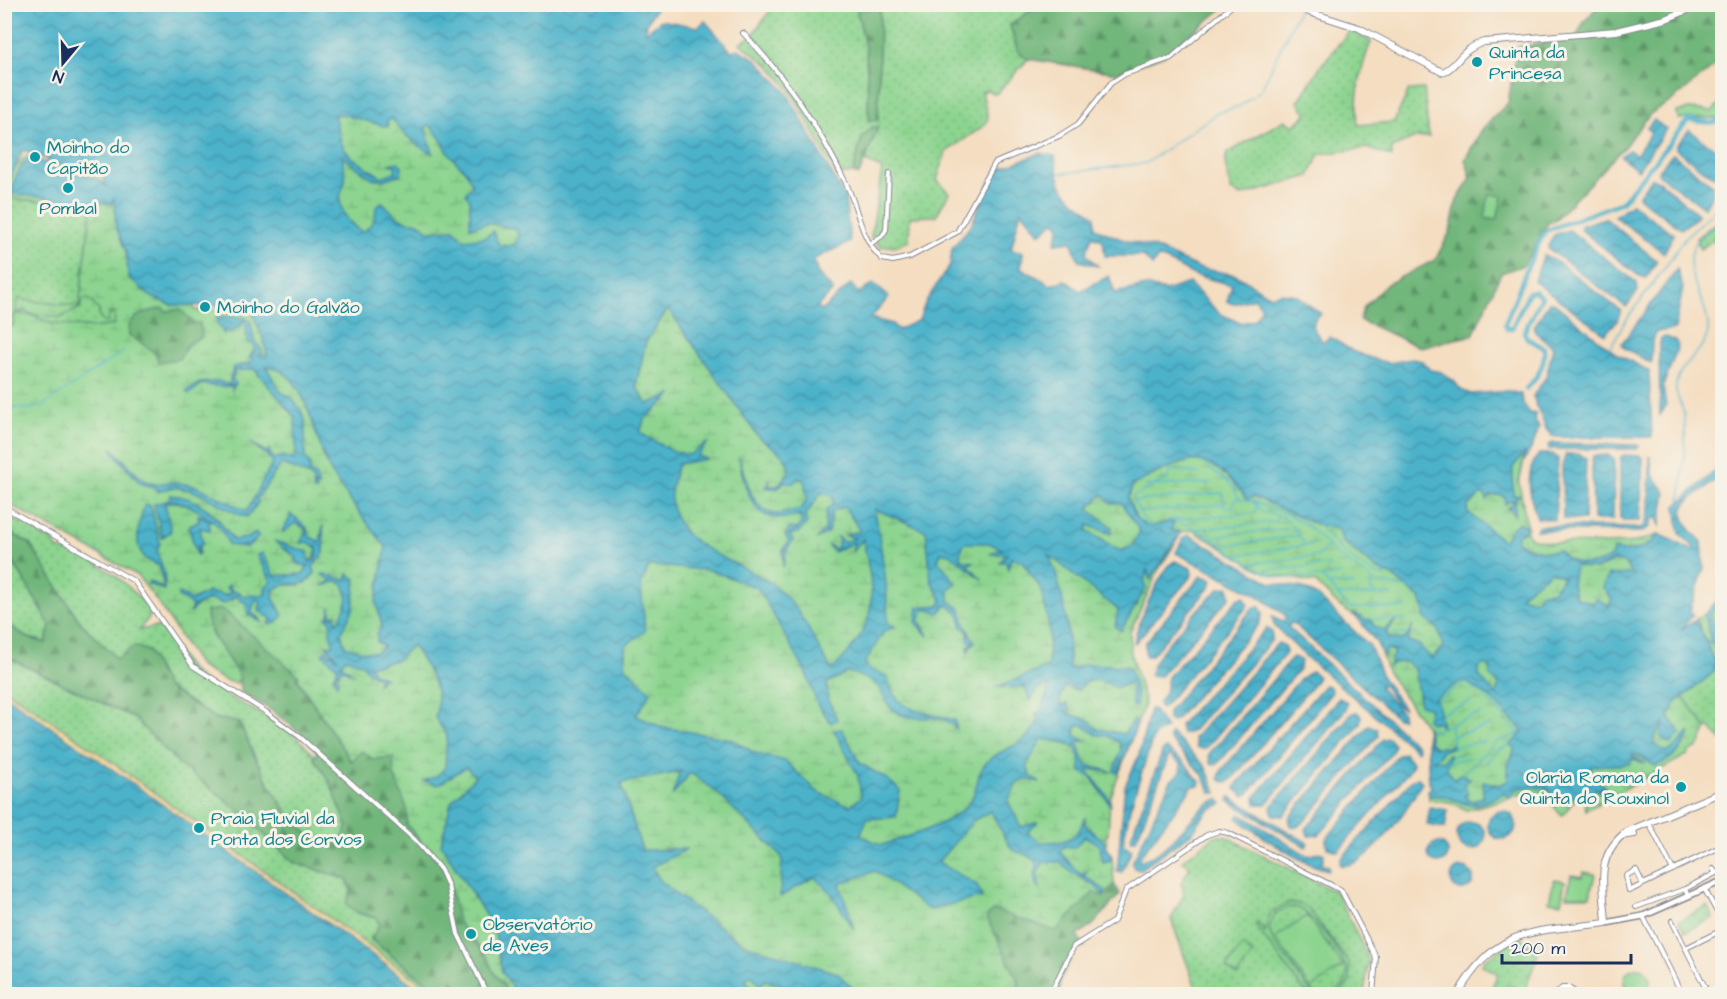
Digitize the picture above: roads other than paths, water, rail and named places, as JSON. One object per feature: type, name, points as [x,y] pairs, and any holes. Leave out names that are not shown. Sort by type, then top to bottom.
[{"type":"main road","points":[[1298,4],[1309,12],[1359,28],[1442,72],[1450,69],[1467,49],[1484,42],[1616,31],[1666,20],[1702,4]]},
{"type":"main road","points":[[1458,994],[1482,958],[1500,943],[1536,931],[1606,923],[1604,862],[1611,846],[1620,837],[1634,829],[1720,793]]},
{"type":"street","points":[[743,33],[775,66],[798,98],[845,180],[870,244],[882,259],[893,261],[910,257],[957,232],[995,163],[1059,136],[1078,124],[1111,83],[1125,74],[1171,58],[1234,4]]},
{"type":"street","points":[[870,244],[882,236],[886,230],[889,174]]},
{"type":"street","points":[[4,507],[134,581],[193,666],[266,712],[300,737],[415,840],[441,870],[448,886],[458,934],[487,994]]},
{"type":"street","points":[[1720,793],[1722,805]]},
{"type":"street","points":[[1648,823],[1673,870]]},
{"type":"street","points":[[1050,994],[1074,946],[1114,921],[1126,890],[1207,835],[1224,831],[1341,890],[1376,957],[1373,994]]},
{"type":"street","points":[[1643,884],[1636,870],[1626,876],[1629,891],[1722,846]]},
{"type":"street","points":[[1636,907],[1685,889],[1716,873],[1713,869]]},
{"type":"street","points":[[1606,923],[1643,916],[1722,881]]},
{"type":"street","points":[[1685,889],[1688,897]]},
{"type":"street","points":[[1705,890],[1722,921]]},
{"type":"street","points":[[1643,916],[1682,994]]},
{"type":"street","points":[[1672,921],[1705,987]]},
{"type":"street","points":[[1686,948],[1722,930]]},
{"type":"street","points":[[1556,994],[1562,988],[1569,988],[1577,994]]},
{"type":"water","points":[[5,4],[650,5],[650,7],[659,4],[647,22],[646,32],[661,20],[698,27],[705,21],[731,51],[738,49],[756,59],[787,93],[845,198],[850,242],[814,259],[817,272],[833,291],[817,307],[821,311],[851,284],[858,293],[874,284],[889,297],[871,318],[892,324],[898,330],[919,320],[926,301],[950,265],[952,248],[970,227],[990,182],[1001,168],[1041,153],[1055,156],[1062,186],[1071,198],[1095,216],[1095,228],[1121,239],[1155,248],[1199,268],[1236,275],[1270,296],[1280,293],[1296,295],[1321,314],[1316,317],[1312,327],[1323,342],[1330,337],[1354,352],[1388,363],[1412,359],[1422,361],[1430,370],[1441,372],[1454,381],[1461,390],[1471,394],[1508,391],[1521,394],[1522,402],[1529,413],[1536,413],[1534,419],[1539,427],[1533,445],[1523,463],[1519,483],[1525,452],[1513,467],[1513,495],[1520,495],[1516,498],[1514,515],[1510,508],[1506,509],[1513,504],[1513,500],[1505,504],[1505,498],[1501,495],[1490,496],[1487,500],[1485,495],[1481,494],[1471,504],[1469,503],[1467,512],[1504,541],[1511,528],[1519,523],[1528,528],[1517,535],[1517,542],[1542,551],[1558,550],[1569,560],[1583,564],[1604,561],[1611,557],[1614,549],[1633,551],[1639,549],[1659,534],[1694,551],[1693,546],[1680,534],[1676,506],[1722,465],[1722,476],[1692,498],[1683,512],[1691,530],[1702,542],[1704,569],[1690,610],[1693,615],[1680,630],[1696,620],[1706,641],[1710,642],[1707,644],[1716,665],[1713,666],[1715,671],[1676,703],[1669,717],[1681,733],[1670,744],[1662,739],[1660,733],[1665,721],[1657,732],[1654,742],[1663,751],[1670,751],[1690,732],[1681,748],[1655,766],[1633,753],[1632,755],[1645,764],[1633,759],[1629,764],[1591,766],[1591,778],[1602,783],[1606,789],[1600,787],[1601,794],[1596,788],[1590,794],[1587,792],[1574,798],[1567,794],[1559,801],[1547,788],[1523,787],[1513,791],[1513,796],[1509,797],[1504,793],[1477,804],[1462,803],[1442,796],[1429,796],[1428,790],[1432,787],[1429,783],[1427,726],[1430,742],[1434,747],[1448,747],[1451,744],[1453,747],[1440,752],[1440,755],[1434,759],[1443,761],[1448,754],[1450,756],[1446,767],[1455,780],[1460,774],[1471,779],[1464,784],[1468,793],[1464,796],[1472,801],[1483,797],[1483,781],[1498,785],[1508,781],[1508,766],[1515,748],[1510,745],[1523,732],[1490,697],[1463,680],[1433,700],[1437,701],[1442,727],[1436,721],[1432,723],[1427,719],[1430,708],[1420,705],[1414,669],[1406,662],[1393,663],[1389,666],[1394,651],[1387,649],[1384,656],[1353,612],[1365,620],[1370,619],[1375,627],[1384,630],[1396,620],[1386,633],[1389,637],[1402,640],[1407,637],[1413,625],[1408,641],[1419,645],[1432,659],[1443,646],[1438,629],[1425,619],[1421,599],[1391,575],[1376,569],[1342,541],[1339,530],[1310,522],[1253,496],[1248,500],[1226,476],[1213,466],[1198,461],[1183,463],[1133,485],[1128,499],[1137,519],[1149,527],[1168,522],[1174,523],[1171,530],[1181,532],[1150,580],[1147,569],[1144,583],[1146,588],[1121,631],[1115,627],[1118,610],[1049,555],[1059,583],[1065,611],[1069,669],[1086,664],[1126,666],[1130,669],[1136,697],[1136,707],[1132,706],[1131,686],[1128,684],[1116,688],[1096,680],[1087,682],[1078,690],[1065,686],[1059,703],[1063,706],[1067,703],[1070,710],[1068,713],[1088,720],[1098,729],[1124,734],[1133,720],[1138,721],[1118,773],[1114,771],[1121,750],[1119,742],[1106,735],[1097,735],[1081,724],[1076,727],[1075,736],[1086,740],[1077,742],[1086,765],[1112,772],[1087,769],[1110,800],[1111,806],[1091,777],[1080,771],[1079,753],[1075,748],[1065,743],[1042,739],[1027,765],[1030,775],[1040,783],[1026,779],[1018,782],[1008,801],[1021,827],[1039,822],[1027,832],[1041,842],[1065,841],[1079,831],[1085,817],[1085,825],[1103,840],[1112,860],[1103,862],[1099,845],[1085,836],[1074,848],[1066,846],[1059,851],[1079,873],[1083,874],[1088,870],[1084,875],[1105,890],[1104,896],[1095,886],[1059,862],[1044,862],[1037,873],[1040,890],[1035,880],[1037,863],[1029,856],[1012,850],[990,811],[973,821],[938,862],[977,885],[982,897],[929,910],[875,871],[840,884],[854,929],[830,892],[814,877],[780,897],[782,857],[713,789],[690,773],[672,796],[680,772],[621,783],[642,850],[687,849],[652,867],[660,880],[678,896],[744,944],[837,973],[859,994],[791,994],[793,989],[765,980],[760,986],[752,975],[745,979],[756,994],[513,994],[512,987],[502,972],[494,929],[441,844],[451,802],[475,776],[466,767],[438,785],[424,781],[437,776],[445,768],[447,735],[435,718],[436,688],[428,671],[412,645],[397,660],[369,666],[374,673],[386,678],[382,678],[377,685],[379,677],[369,673],[363,664],[346,658],[341,664],[354,674],[341,668],[339,675],[337,672],[335,676],[338,678],[337,684],[333,676],[338,668],[322,653],[326,650],[338,659],[326,645],[332,646],[333,643],[330,633],[331,621],[326,618],[329,616],[331,606],[331,617],[335,614],[336,621],[340,620],[348,599],[343,584],[337,581],[323,586],[331,580],[322,575],[325,574],[346,580],[348,574],[356,579],[353,610],[341,633],[345,646],[361,651],[376,652],[384,646],[377,642],[377,634],[382,626],[376,602],[386,547],[350,501],[331,472],[301,393],[280,370],[266,367],[281,392],[292,398],[301,410],[305,420],[305,458],[310,464],[310,473],[315,474],[319,487],[315,486],[317,491],[314,491],[312,477],[281,464],[247,517],[192,491],[170,488],[158,492],[158,489],[140,483],[112,448],[144,481],[155,484],[173,482],[196,486],[247,511],[273,462],[249,442],[268,453],[269,448],[270,454],[275,459],[283,456],[293,460],[296,456],[295,417],[254,369],[235,371],[232,379],[236,384],[232,389],[232,386],[202,384],[189,394],[186,391],[200,383],[218,381],[229,385],[233,367],[251,363],[252,358],[249,358],[255,349],[246,338],[246,324],[243,321],[241,327],[229,333],[225,329],[224,334],[217,323],[217,316],[244,317],[250,321],[255,343],[260,347],[263,357],[267,356],[264,341],[250,307],[171,305],[150,296],[128,277],[126,252],[116,227],[114,199],[111,204],[12,194],[17,174],[31,158],[99,180],[106,186],[103,172],[75,169],[23,150],[5,188]],"holes":[[[341,114],[388,127],[387,121],[392,118],[410,139],[433,153],[425,127],[429,125],[470,179],[472,185],[466,193],[470,200],[470,227],[488,223],[516,229],[518,235],[516,243],[509,246],[499,245],[493,231],[486,237],[465,240],[454,229],[429,231],[418,222],[406,221],[382,202],[376,207],[369,227],[363,232],[359,230],[347,218],[340,203],[345,176],[342,157],[372,178],[383,180],[401,174],[402,166],[398,162],[389,164],[396,166],[395,172],[381,177],[348,154],[340,138],[334,116]],[[1021,210],[1040,234],[1055,221],[1060,226],[1055,243],[1071,241],[1079,261],[1098,266],[1086,254],[1092,236],[1103,240],[1105,256],[1143,256],[1152,266],[1159,257],[1194,275],[1232,285],[1227,301],[1233,304],[1255,298],[1262,308],[1254,320],[1240,323],[1219,313],[1189,283],[1165,291],[1146,286],[1115,293],[1109,276],[1080,291],[1065,280],[1051,285],[1021,268],[1023,252],[1011,249]],[[668,309],[759,438],[783,455],[786,460],[789,471],[778,486],[769,486],[770,478],[768,486],[764,487],[777,489],[785,481],[792,484],[799,478],[804,480],[807,500],[800,509],[779,514],[768,512],[761,507],[750,491],[739,456],[745,484],[753,503],[759,510],[767,516],[776,518],[800,516],[802,523],[797,529],[790,528],[785,535],[789,542],[783,549],[783,567],[787,549],[793,541],[790,534],[799,533],[807,523],[805,516],[821,493],[832,496],[834,504],[826,510],[825,530],[816,539],[828,533],[832,511],[845,507],[860,531],[845,535],[855,538],[844,542],[836,536],[839,541],[837,549],[827,545],[834,552],[854,542],[852,552],[863,539],[870,579],[870,610],[866,625],[858,639],[832,670],[799,613],[782,593],[758,575],[696,542],[684,531],[676,517],[671,500],[673,482],[678,464],[707,459],[697,456],[708,442],[689,455],[670,450],[640,433],[644,420],[673,394],[647,404],[636,386],[646,342]],[[1103,494],[1110,503],[1121,503],[1140,531],[1132,546],[1120,551],[1087,531],[1088,525],[1111,534],[1112,527],[1088,509]],[[875,509],[926,531],[931,581],[942,600],[940,605],[918,607],[916,623],[929,637],[919,621],[924,609],[939,613],[946,605],[958,613],[961,626],[968,632],[968,640],[973,643],[968,646],[968,654],[975,642],[965,625],[961,609],[949,601],[949,589],[956,583],[938,560],[941,552],[950,554],[982,579],[967,564],[975,562],[960,558],[965,543],[989,543],[1002,549],[990,554],[1007,554],[1000,562],[1006,562],[1008,569],[1011,558],[1022,561],[1042,590],[1049,627],[1048,667],[996,687],[1025,687],[1030,701],[1040,687],[1049,687],[1041,712],[1034,714],[1039,718],[1034,728],[1022,741],[994,756],[983,766],[971,800],[964,808],[943,823],[917,834],[881,845],[860,835],[867,819],[896,817],[900,790],[887,779],[860,763],[842,729],[834,730],[858,776],[861,797],[850,806],[819,793],[785,761],[755,753],[731,739],[662,727],[636,716],[651,692],[625,666],[625,646],[645,631],[641,586],[649,566],[709,570],[758,588],[805,671],[818,706],[831,723],[837,719],[828,699],[827,683],[848,672],[874,683],[892,709],[898,713],[905,716],[946,720],[956,729],[955,720],[921,712],[904,704],[891,689],[887,676],[869,669],[865,663],[884,631],[895,627],[888,623],[886,582]],[[1614,561],[1624,563],[1632,574],[1608,575],[1603,588],[1612,600],[1608,606],[1597,598],[1593,603],[1576,598],[1572,585],[1575,566],[1597,569]],[[1551,571],[1563,577],[1553,591],[1541,592],[1535,600],[1520,596]],[[1484,664],[1491,669],[1490,676],[1499,685],[1496,695],[1479,676],[1479,668]]]},
{"type":"water","points":[[1654,120],[1666,129],[1638,170],[1621,156],[1629,150],[1636,155],[1651,133],[1647,128]]},
{"type":"water","points":[[1689,130],[1722,154],[1720,179],[1700,168],[1676,149]]},
{"type":"water","points":[[1673,154],[1712,185],[1713,192],[1705,208],[1658,174],[1659,169]]},
{"type":"water","points":[[1651,178],[1659,181],[1698,214],[1697,217],[1681,229],[1641,199],[1639,195]]},
{"type":"water","points":[[1632,204],[1674,234],[1664,253],[1614,216]]},
{"type":"water","points":[[1605,218],[1657,261],[1646,278],[1638,275],[1580,229],[1582,225]]},
{"type":"water","points":[[1569,230],[1637,283],[1638,291],[1626,307],[1549,249],[1548,246],[1554,235]]},
{"type":"water","points":[[1544,255],[1559,263],[1621,311],[1617,321],[1605,334],[1534,281]]},
{"type":"water","points":[[1677,269],[1683,288],[1675,329],[1656,332],[1652,344],[1651,363],[1623,347],[1622,343]]},
{"type":"water","points":[[1549,302],[1554,303],[1615,353],[1649,371],[1652,437],[1559,437],[1552,436],[1546,429],[1533,396],[1546,377],[1553,347],[1535,332],[1534,327]]},
{"type":"water","points":[[1666,337],[1676,341],[1678,347],[1663,386],[1666,406],[1660,415],[1659,348],[1661,338]]},
{"type":"water","points":[[1552,443],[1639,446],[1637,449],[1549,449],[1548,445]]},
{"type":"water","points":[[1539,454],[1553,454],[1558,458],[1555,520],[1537,518],[1532,502],[1529,477]]},
{"type":"water","points":[[1566,454],[1578,454],[1586,458],[1584,520],[1563,519],[1562,466]]},
{"type":"water","points":[[1608,455],[1614,459],[1613,520],[1593,520],[1593,456]]},
{"type":"water","points":[[1624,455],[1643,458],[1640,521],[1623,521],[1620,518],[1620,465],[1621,457]]},
{"type":"water","points":[[1650,456],[1653,475],[1666,493],[1660,526],[1657,518],[1653,518],[1650,527],[1641,532],[1536,530],[1538,526],[1639,528],[1645,526],[1649,510]]},
{"type":"water","points":[[170,495],[190,499],[207,509],[233,540],[248,538],[256,533],[259,537],[247,547],[229,545],[220,527],[209,519],[210,530],[200,528],[203,544],[198,547],[197,556],[189,528],[191,524],[199,522],[198,515],[207,519],[194,508],[182,503],[165,503],[171,531],[162,538],[154,504],[169,500]]},
{"type":"water","points":[[145,504],[151,506],[160,543],[157,552],[165,574],[164,590],[148,584],[149,581],[164,589],[160,567],[146,559],[138,544],[138,530]]},
{"type":"water","points":[[290,514],[306,527],[310,537],[320,542],[323,525],[324,553],[313,567],[315,573],[306,583],[283,585],[274,589],[273,598],[283,615],[277,623],[268,624],[272,619],[259,611],[261,601],[256,599],[251,612],[263,623],[248,615],[246,602],[240,601],[237,595],[223,604],[209,599],[195,606],[190,613],[192,605],[178,597],[178,593],[192,601],[208,592],[227,596],[231,591],[226,588],[229,585],[232,591],[240,592],[242,596],[265,595],[265,588],[271,581],[257,555],[262,553],[275,576],[303,574],[308,566],[298,564],[296,557],[274,541],[308,552],[309,561],[313,561],[317,555],[317,548],[308,542],[300,543],[306,532],[303,527],[295,523],[284,532],[282,530],[289,521]]},
{"type":"water","points":[[1189,535],[1271,583],[1304,588],[1317,596],[1370,646],[1382,677],[1404,709],[1397,705],[1384,686],[1380,685],[1380,688],[1402,713],[1402,718],[1397,718],[1294,624],[1291,623],[1288,627],[1418,747],[1417,751],[1305,656],[1274,625],[1272,616],[1282,622],[1286,618],[1284,614],[1255,594],[1176,553],[1183,538]]},
{"type":"water","points":[[1175,561],[1191,568],[1192,575],[1135,643],[1138,626],[1150,599],[1164,574]]},
{"type":"water","points":[[1201,576],[1212,579],[1210,587],[1151,656],[1145,656],[1145,643]]},
{"type":"water","points":[[1229,587],[1230,597],[1160,676],[1150,675],[1158,656],[1179,630],[1220,588]]},
{"type":"water","points":[[1722,595],[1722,599],[1710,615],[1715,628],[1722,629],[1722,666],[1710,637],[1705,614]]},
{"type":"water","points":[[1244,596],[1248,604],[1246,608],[1165,705],[1160,708],[1159,702],[1165,693],[1168,677],[1237,600]]},
{"type":"water","points":[[1259,606],[1263,613],[1259,624],[1177,718],[1172,722],[1168,720],[1168,712],[1253,608]]},
{"type":"water","points":[[1267,628],[1272,632],[1272,640],[1191,732],[1182,734],[1180,725]]},
{"type":"water","points":[[1278,643],[1285,646],[1286,653],[1207,747],[1202,749],[1196,747],[1194,738]]},
{"type":"water","points":[[1293,657],[1301,660],[1300,668],[1221,760],[1217,764],[1210,763],[1209,754]]},
{"type":"water","points":[[1312,671],[1318,677],[1313,685],[1233,778],[1228,782],[1221,781],[1219,778],[1221,771],[1301,678]]},
{"type":"water","points":[[1325,685],[1330,687],[1332,692],[1248,794],[1244,796],[1235,789],[1237,784]]},
{"type":"water","points":[[5,696],[135,785],[426,994],[5,994]]},
{"type":"water","points":[[1339,698],[1347,702],[1346,709],[1266,804],[1256,804],[1255,797]]},
{"type":"water","points":[[1150,709],[1153,709],[1166,728],[1154,735],[1130,808],[1123,844],[1132,850],[1122,872],[1117,871],[1125,786],[1139,755]]},
{"type":"water","points":[[1357,712],[1361,716],[1360,724],[1283,816],[1273,815],[1271,807],[1352,713]]},
{"type":"water","points":[[1369,725],[1377,729],[1378,736],[1302,824],[1297,827],[1291,826],[1289,818]]},
{"type":"water","points":[[1171,733],[1205,766],[1217,793],[1211,793],[1203,775],[1171,741],[1169,737]]},
{"type":"water","points":[[1388,738],[1394,745],[1392,752],[1319,835],[1308,836],[1306,829],[1383,739]]},
{"type":"water","points":[[1166,749],[1183,761],[1200,782],[1199,786],[1193,786],[1139,858],[1140,860],[1162,849],[1209,803],[1219,799],[1222,804],[1208,810],[1191,834],[1139,870],[1134,868],[1132,863],[1170,782],[1180,772],[1181,764],[1169,755],[1136,840],[1130,840],[1163,750]]},
{"type":"water","points":[[1405,753],[1413,764],[1409,771],[1338,851],[1327,848],[1326,839],[1397,756]]},
{"type":"water","points":[[1418,778],[1422,782],[1399,820],[1387,834],[1363,858],[1351,864],[1340,865],[1340,860],[1413,779]]},
{"type":"water","points":[[1230,797],[1308,843],[1306,847],[1229,801]]},
{"type":"water","points":[[1430,807],[1448,810],[1445,828],[1427,825]]},
{"type":"water","points":[[1502,811],[1512,815],[1516,825],[1512,835],[1502,839],[1492,835],[1488,825],[1492,815]]},
{"type":"water","points":[[1240,814],[1308,856],[1320,852],[1324,854],[1322,865],[1329,866],[1329,870],[1306,862],[1257,833],[1237,818]]},
{"type":"water","points":[[1471,822],[1481,826],[1485,836],[1481,846],[1471,850],[1461,846],[1457,836],[1461,826]]},
{"type":"water","points":[[1438,843],[1445,846],[1448,853],[1445,860],[1438,863],[1431,860],[1428,853],[1431,846]]},
{"type":"water","points":[[1462,868],[1470,871],[1473,879],[1470,887],[1462,890],[1454,887],[1451,879],[1454,871]]},
{"type":"waterway","points":[[1056,174],[1146,163],[1217,113],[1240,106],[1261,90],[1299,9]]},
{"type":"waterway","points":[[1526,389],[1537,376],[1544,359],[1544,348],[1527,338],[1524,332],[1542,297],[1535,291],[1529,292],[1512,328],[1507,329],[1505,324],[1527,268],[1545,231],[1622,202],[1688,120],[1712,123],[1722,120]]},
{"type":"waterway","points":[[1610,348],[1624,323],[1685,237],[1714,211],[1722,191]]},
{"type":"waterway","points":[[1680,502],[1685,426],[1676,392],[1677,381],[1680,373],[1702,346],[1708,330],[1707,318],[1691,273],[1690,262],[1692,250],[1699,239],[1722,218]]},
{"type":"waterway","points":[[4,407],[30,409],[42,406],[124,351]]},
{"type":"waterway","points":[[1203,463],[1234,487],[1238,497]]},
{"type":"waterway","points":[[1133,499],[1134,496],[1165,481],[1170,473],[1168,469]]},
{"type":"waterway","points":[[1170,470],[1199,473]]},
{"type":"waterway","points":[[1145,486],[1211,483]]},
{"type":"waterway","points":[[1134,501],[1223,493],[1224,503]]},
{"type":"waterway","points":[[1139,512],[1224,504],[1225,508],[1234,507],[1234,501],[1238,498],[1247,500]]},
{"type":"waterway","points":[[1248,500],[1257,505],[1255,513],[1168,520],[1197,530],[1265,572],[1285,578],[1322,577],[1349,608],[1406,608]]},
{"type":"waterway","points":[[1252,501],[1289,515],[1309,527],[1338,556],[1377,583],[1405,588]]},
{"type":"waterway","points":[[1134,502],[1142,517],[1151,525]]},
{"type":"waterway","points":[[1258,508],[1288,521],[1305,545]]},
{"type":"waterway","points":[[1195,529],[1276,522],[1277,516]]},
{"type":"waterway","points":[[1319,524],[1331,539],[1358,564],[1377,574],[1385,576],[1386,573]]},
{"type":"waterway","points":[[1209,537],[1292,528]]},
{"type":"waterway","points":[[1224,546],[1298,536]]},
{"type":"waterway","points":[[1237,555],[1315,544]]},
{"type":"waterway","points":[[1252,563],[1318,556],[1326,547]]},
{"type":"waterway","points":[[1265,570],[1330,565]]},
{"type":"waterway","points":[[1322,577],[1341,574]]},
{"type":"waterway","points":[[1374,582],[1370,589],[1375,594]]},
{"type":"waterway","points":[[1331,585],[1354,584]]},
{"type":"waterway","points":[[1338,595],[1391,595]]},
{"type":"waterway","points":[[1370,619],[1405,620]]},
{"type":"waterway","points":[[1394,634],[1408,634]]},
{"type":"waterway","points":[[1411,634],[1416,634]]},
{"type":"waterway","points":[[1437,701],[1465,682],[1486,697],[1519,734],[1496,742],[1461,775]]},
{"type":"waterway","points":[[1440,714],[1471,701]]},
{"type":"waterway","points":[[1429,732],[1481,713]]},
{"type":"waterway","points":[[1451,725],[1452,745]]},
{"type":"waterway","points":[[1453,736],[1491,725]]},
{"type":"waterway","points":[[1453,747],[1485,741]]},
{"type":"waterway","points":[[1485,764],[1498,750],[1510,745]]},
{"type":"waterway","points":[[1450,756],[1463,754]]},
{"type":"waterway","points":[[1448,762],[1470,758]]},
{"type":"place","name":"Quinta da Princesa","points":[[1477,62]]},
{"type":"place","name":"Moinho do Capitão","points":[[35,157]]},
{"type":"place","name":"Pombal","points":[[68,188]]},
{"type":"place","name":"Moinho do Galvão","points":[[205,307]]},
{"type":"place","name":"Olaria Romana da Quinta do Rouxinol","points":[[1681,787]]},
{"type":"place","name":"Praia Fluvial da Ponta dos Corvos","points":[[199,828]]},
{"type":"place","name":"Observatório de Aves","points":[[471,934]]}]
